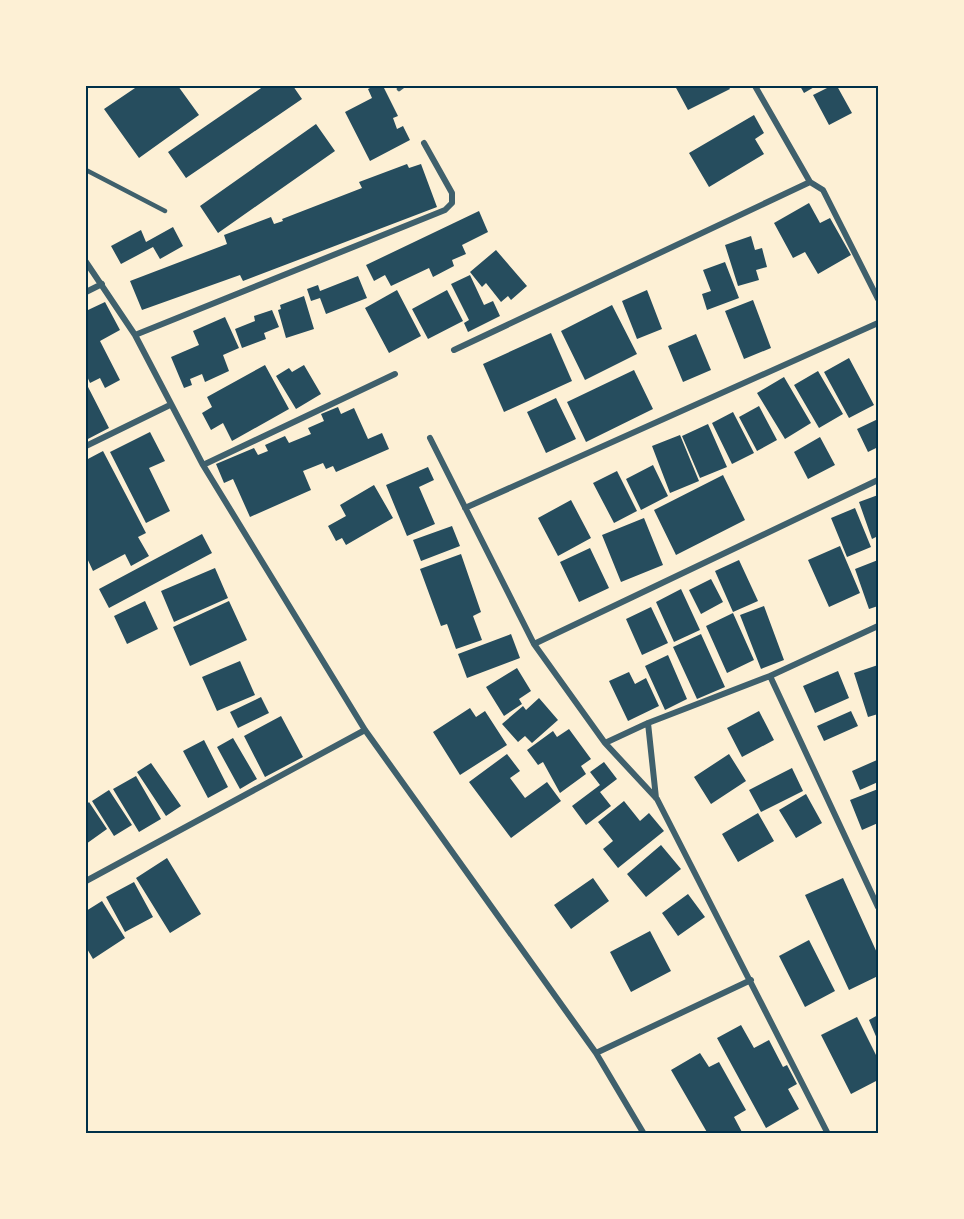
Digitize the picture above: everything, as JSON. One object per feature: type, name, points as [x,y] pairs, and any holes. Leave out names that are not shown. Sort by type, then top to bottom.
[{"type":"street","points":[[755,86],[810,182],[823,190],[879,299]]},
{"type":"street","points":[[135,335],[445,210],[452,203],[452,193],[424,143]]},
{"type":"street","points":[[454,350],[810,182]]},
{"type":"street","points":[[86,262],[135,335],[203,465],[365,730],[596,1053],[644,1134]]},
{"type":"street","points":[[86,292],[102,284]]},
{"type":"street","points":[[465,508],[879,323]]},
{"type":"street","points":[[203,465],[395,374]]},
{"type":"street","points":[[86,446],[170,405]]},
{"type":"street","points":[[430,438],[534,644],[605,743],[657,799],[752,980],[828,1134]]},
{"type":"street","points":[[534,644],[879,480]]},
{"type":"street","points":[[605,743],[648,723],[770,676],[879,626]]},
{"type":"street","points":[[770,676],[879,907]]},
{"type":"street","points":[[648,723],[657,799]]},
{"type":"street","points":[[86,881],[365,730]]},
{"type":"street","points":[[596,1053],[752,980]]},
{"type":"lane","points":[[86,170],[165,211]]},
{"type":"building","points":[[138,86],[178,86],[199,115],[139,158],[104,109]]},
{"type":"building","points":[[264,86],[293,86],[302,99],[186,178],[168,152]]},
{"type":"building","points":[[383,86],[398,116],[393,118],[397,129],[403,126],[410,140],[370,161],[345,112],[372,98],[368,89]]},
{"type":"building","points":[[675,86],[728,86],[730,89],[688,110]]},
{"type":"building","points":[[800,86],[816,86],[804,93]]},
{"type":"building","points":[[831,86],[837,86],[852,113],[829,125],[813,95]]},
{"type":"building","points":[[754,115],[764,133],[755,139],[764,154],[709,187],[689,153]]},
{"type":"building","points":[[316,124],[335,151],[218,233],[200,206]]},
{"type":"building","points":[[407,164],[409,168],[421,164],[437,207],[243,281],[240,275],[142,310],[130,281],[227,244],[224,235],[271,217],[274,224],[283,221],[282,219],[362,188],[359,182]]},
{"type":"building","points":[[809,203],[820,223],[830,218],[851,255],[818,274],[805,252],[793,258],[774,223]]},
{"type":"building","points":[[479,211],[488,232],[462,245],[466,254],[452,260],[454,266],[433,277],[429,268],[391,286],[385,275],[374,281],[366,265]]},
{"type":"building","points":[[173,227],[183,246],[160,259],[153,247],[121,264],[111,246],[141,230],[146,242]]},
{"type":"building","points":[[751,236],[755,250],[762,248],[767,267],[756,270],[759,280],[738,286],[725,245]]},
{"type":"building","points":[[496,250],[527,286],[511,300],[508,296],[501,302],[486,283],[482,287],[470,272]]},
{"type":"building","points":[[725,262],[739,298],[707,310],[702,294],[711,291],[703,270]]},
{"type":"building","points":[[470,275],[484,305],[493,301],[500,316],[468,332],[464,323],[469,320],[451,284]]},
{"type":"building","points":[[358,276],[367,298],[326,314],[320,298],[311,301],[307,289],[318,285],[320,291]]},
{"type":"building","points":[[397,290],[421,336],[389,353],[365,308]]},
{"type":"building","points":[[447,290],[463,321],[428,339],[412,309]]},
{"type":"building","points":[[647,290],[662,329],[637,339],[622,301]]},
{"type":"building","points":[[304,296],[314,329],[286,338],[278,310],[281,309],[280,305]]},
{"type":"building","points":[[753,300],[771,348],[744,359],[725,311]]},
{"type":"building","points":[[105,302],[120,330],[100,341],[120,380],[105,388],[100,378],[90,383],[86,374],[86,305],[88,310]]},
{"type":"building","points":[[612,305],[637,354],[585,380],[561,331]]},
{"type":"building","points":[[272,310],[279,327],[264,333],[266,339],[242,348],[235,329],[255,321],[254,316]]},
{"type":"building","points":[[225,317],[239,348],[223,355],[229,371],[205,382],[202,374],[190,379],[192,385],[184,388],[171,357],[199,345],[193,331]]},
{"type":"building","points":[[551,333],[572,381],[504,412],[483,364]]},
{"type":"building","points":[[696,334],[711,370],[683,382],[668,346]]},
{"type":"building","points":[[849,358],[874,405],[849,418],[824,372]]},
{"type":"building","points":[[265,365],[289,409],[232,441],[223,423],[211,430],[202,413],[212,407],[207,397]]},
{"type":"building","points":[[304,365],[321,394],[296,409],[276,376],[289,368],[292,372]]},
{"type":"building","points":[[634,370],[653,409],[586,442],[567,402]]},
{"type":"building","points":[[818,371],[843,414],[819,428],[794,385]]},
{"type":"building","points":[[784,377],[811,423],[785,439],[757,393]]},
{"type":"building","points":[[86,383],[109,428],[86,440]]},
{"type":"building","points":[[556,398],[576,439],[546,453],[527,412]]},
{"type":"building","points":[[759,406],[777,440],[757,451],[739,417]]},
{"type":"building","points":[[338,407],[341,414],[354,408],[368,439],[382,433],[389,449],[336,472],[333,466],[326,469],[323,463],[303,471],[311,490],[250,517],[233,479],[224,483],[216,464],[254,448],[258,455],[268,451],[265,445],[285,436],[289,443],[311,434],[308,428],[324,421],[321,414]]},
{"type":"building","points":[[733,412],[754,453],[732,464],[712,423]]},
{"type":"building","points":[[878,419],[878,447],[868,452],[857,429]]},
{"type":"building","points":[[708,424],[727,467],[700,478],[682,436]]},
{"type":"building","points":[[150,432],[165,461],[149,468],[170,511],[146,523],[110,452]]},
{"type":"building","points":[[680,435],[699,481],[670,493],[652,446]]},
{"type":"building","points":[[820,437],[835,465],[808,479],[794,452]]},
{"type":"building","points":[[103,451],[146,533],[138,537],[149,556],[131,566],[125,554],[93,571],[86,556],[86,460]]},
{"type":"building","points":[[653,465],[668,496],[641,510],[626,479]]},
{"type":"building","points":[[428,467],[434,480],[419,487],[435,524],[407,536],[386,485]]},
{"type":"building","points":[[617,471],[637,511],[614,523],[593,483]]},
{"type":"building","points":[[723,475],[745,520],[676,555],[654,510]]},
{"type":"building","points":[[374,485],[393,518],[346,545],[342,538],[336,541],[328,526],[346,516],[340,505]]},
{"type":"building","points":[[878,495],[878,536],[872,539],[859,502]]},
{"type":"building","points":[[571,500],[591,538],[558,556],[538,518]]},
{"type":"building","points":[[855,508],[871,547],[847,557],[831,518]]},
{"type":"building","points":[[644,518],[663,565],[621,582],[602,535]]},
{"type":"building","points":[[452,526],[460,546],[421,561],[413,540]]},
{"type":"building","points":[[202,534],[212,553],[109,608],[99,589]]},
{"type":"building","points":[[840,546],[860,593],[829,607],[808,560]]},
{"type":"building","points":[[590,548],[609,588],[579,602],[560,562]]},
{"type":"building","points":[[461,554],[481,612],[473,616],[482,640],[456,649],[447,624],[441,626],[420,569]]},
{"type":"building","points":[[739,560],[758,601],[733,612],[715,571]]},
{"type":"building","points":[[878,560],[878,606],[869,609],[855,569]]},
{"type":"building","points":[[215,568],[228,598],[174,622],[161,591]]},
{"type":"building","points":[[711,579],[723,602],[701,614],[689,590]]},
{"type":"building","points":[[681,589],[700,630],[674,642],[656,602]]},
{"type":"building","points":[[145,601],[158,629],[127,644],[114,616]]},
{"type":"building","points":[[229,601],[247,640],[190,666],[173,627]]},
{"type":"building","points":[[764,606],[784,660],[761,669],[740,615]]},
{"type":"building","points":[[651,607],[668,643],[642,655],[626,619]]},
{"type":"building","points":[[733,613],[754,660],[727,673],[706,626]]},
{"type":"building","points":[[511,634],[520,658],[467,678],[458,654]]},
{"type":"building","points":[[701,634],[725,687],[697,699],[673,647]]},
{"type":"building","points":[[668,655],[687,699],[665,710],[645,666]]},
{"type":"building","points":[[240,661],[255,695],[217,711],[202,677]]},
{"type":"building","points":[[878,665],[878,714],[868,717],[854,673]]},
{"type":"building","points":[[517,668],[531,691],[519,699],[522,704],[504,716],[486,687]]},
{"type":"building","points":[[838,671],[849,698],[815,713],[803,686]]},
{"type":"building","points":[[629,672],[635,684],[646,678],[659,706],[628,721],[609,681]]},
{"type":"building","points":[[261,697],[269,713],[238,728],[230,712]]},
{"type":"building","points":[[539,698],[558,720],[532,743],[525,736],[518,742],[502,724],[523,706],[526,710]]},
{"type":"building","points":[[470,708],[476,717],[485,711],[507,745],[460,775],[433,732]]},
{"type":"building","points":[[759,711],[774,740],[742,757],[727,728]]},
{"type":"building","points":[[851,711],[858,726],[824,741],[817,726]]},
{"type":"building","points":[[281,716],[303,757],[265,777],[244,736]]},
{"type":"building","points":[[569,729],[591,759],[581,766],[586,774],[560,793],[543,762],[538,765],[527,750],[553,731],[557,737]]},
{"type":"building","points":[[233,738],[257,779],[240,789],[217,747]]},
{"type":"building","points":[[204,740],[228,787],[208,798],[183,751]]},
{"type":"building","points":[[507,754],[520,771],[510,778],[525,798],[547,782],[561,801],[511,838],[469,782]]},
{"type":"building","points":[[729,754],[746,781],[711,804],[694,777]]},
{"type":"building","points":[[877,760],[878,782],[860,790],[852,771]]},
{"type":"building","points":[[604,762],[617,779],[600,792],[611,806],[586,825],[572,806],[600,785],[590,772]]},
{"type":"building","points":[[151,763],[181,806],[166,816],[137,772]]},
{"type":"building","points":[[792,768],[803,791],[761,812],[749,790]]},
{"type":"building","points":[[136,776],[161,819],[139,832],[113,789]]},
{"type":"building","points":[[878,789],[878,823],[862,830],[850,800]]},
{"type":"building","points":[[109,790],[132,825],[114,836],[92,801]]},
{"type":"building","points":[[806,794],[822,823],[796,838],[779,810]]},
{"type":"building","points":[[624,801],[640,821],[649,813],[664,831],[618,868],[603,849],[613,841],[598,822]]},
{"type":"building","points":[[89,802],[107,829],[86,844],[86,805]]},
{"type":"building","points":[[758,813],[774,841],[738,862],[722,834]]},
{"type":"building","points":[[661,845],[681,869],[646,897],[627,874]]},
{"type":"building","points":[[167,858],[201,914],[170,933],[136,878]]},
{"type":"building","points":[[593,878],[609,901],[571,929],[554,905]]},
{"type":"building","points":[[843,878],[878,955],[878,976],[849,990],[805,895]]},
{"type":"building","points":[[134,882],[153,917],[125,932],[106,897]]},
{"type":"building","points":[[688,894],[705,917],[678,936],[662,913]]},
{"type":"building","points":[[102,901],[125,938],[93,959],[86,947],[86,911]]},
{"type":"building","points":[[650,931],[671,971],[631,992],[610,952]]},
{"type":"building","points":[[809,940],[835,991],[805,1007],[779,956]]},
{"type":"building","points":[[878,1015],[878,1041],[869,1020]]},
{"type":"building","points":[[857,1017],[878,1059],[878,1080],[851,1094],[821,1035]]},
{"type":"building","points":[[741,1025],[754,1048],[769,1040],[783,1067],[787,1065],[797,1084],[788,1089],[799,1109],[766,1128],[717,1038]]},
{"type":"building","points":[[700,1053],[709,1067],[719,1062],[746,1110],[734,1117],[743,1134],[708,1134],[671,1070]]}]
